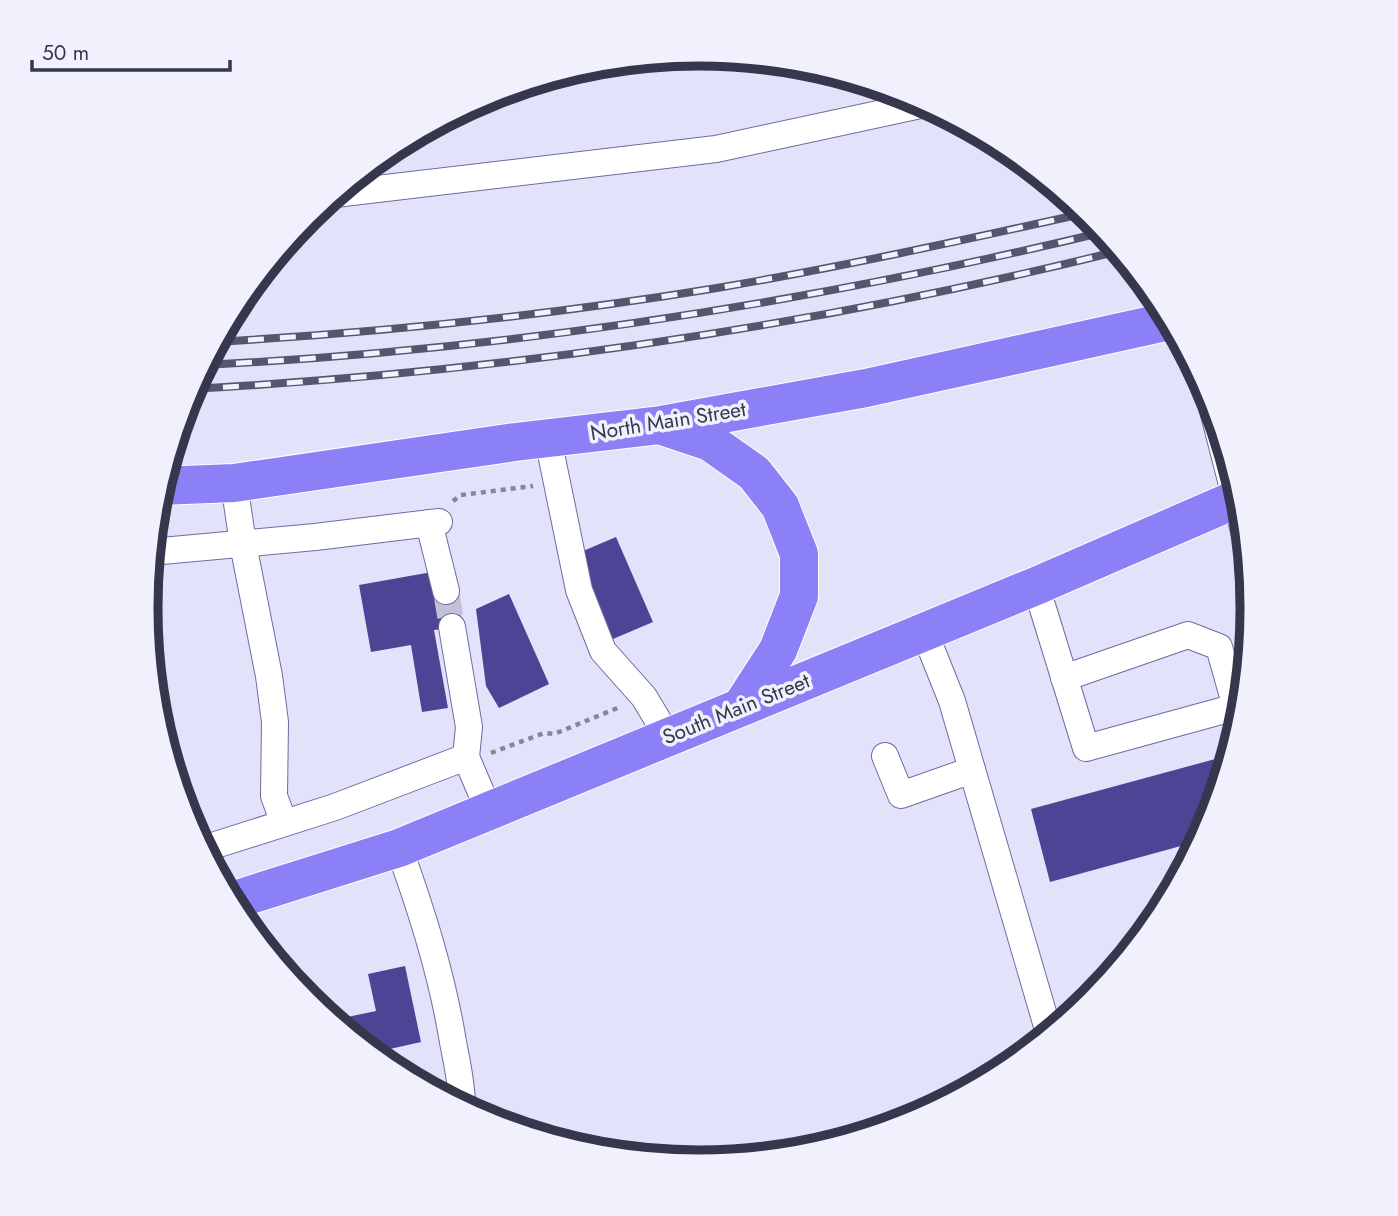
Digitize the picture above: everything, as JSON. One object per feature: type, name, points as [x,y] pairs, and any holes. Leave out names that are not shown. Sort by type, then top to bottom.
[{"type":"highway","name":"North Main Street","points":[[172,486],[234,483],[662,425],[866,388],[1159,323]]},
{"type":"highway","points":[[662,425],[710,443],[754,473],[780,506],[799,554],[799,596],[778,650],[741,707]]},
{"type":"highway","name":"South Main Street","points":[[242,898],[399,848],[1036,586],[1230,502]]},
{"type":"street","points":[[353,192],[716,149],[906,108]]},
{"type":"street","points":[[548,439],[579,590],[603,651],[644,697],[668,737]]},
{"type":"street","points":[[234,483],[269,676],[275,722],[274,796],[284,823]]},
{"type":"street","points":[[161,551],[434,522],[446,591]]},
{"type":"street","points":[[1036,586],[1086,748],[1231,708]]},
{"type":"street","points":[[452,627],[469,727],[466,757],[489,811]]},
{"type":"street","points":[[924,631],[951,701],[1046,1023]]},
{"type":"street","points":[[1064,678],[1188,635],[1219,647],[1234,690]]},
{"type":"street","points":[[213,846],[335,807],[466,757]]},
{"type":"street","points":[[885,757],[901,795],[972,770]]},
{"type":"street","points":[[399,848],[446,996],[462,1095]]},
{"type":"path","points":[[434,522],[447,505],[461,495],[557,482]]},
{"type":"path","points":[[466,757],[492,753],[544,733],[554,734],[644,697]]},
{"type":"building","points":[[616,537],[653,622],[613,639],[576,554]]},
{"type":"building","points":[[432,572],[456,589],[462,626],[434,630],[448,708],[422,712],[411,645],[371,652],[359,585]]},
{"type":"building","points":[[509,594],[549,684],[499,708],[486,686],[476,609]]},
{"type":"building","points":[[1219,758],[1186,845],[1050,882],[1031,809]]},
{"type":"building","points":[[405,966],[421,1042],[386,1050],[345,1018],[376,1011],[368,974]]},
{"type":"tunnel","points":[[446,591],[452,627]]},
{"type":"railway","points":[[228,341],[468,321],[655,298],[856,262],[1072,216]]},
{"type":"railway","points":[[216,364],[431,348],[657,320],[882,281],[1091,235]]},
{"type":"railway","points":[[205,388],[425,371],[658,342],[890,302],[1108,254]]}]
